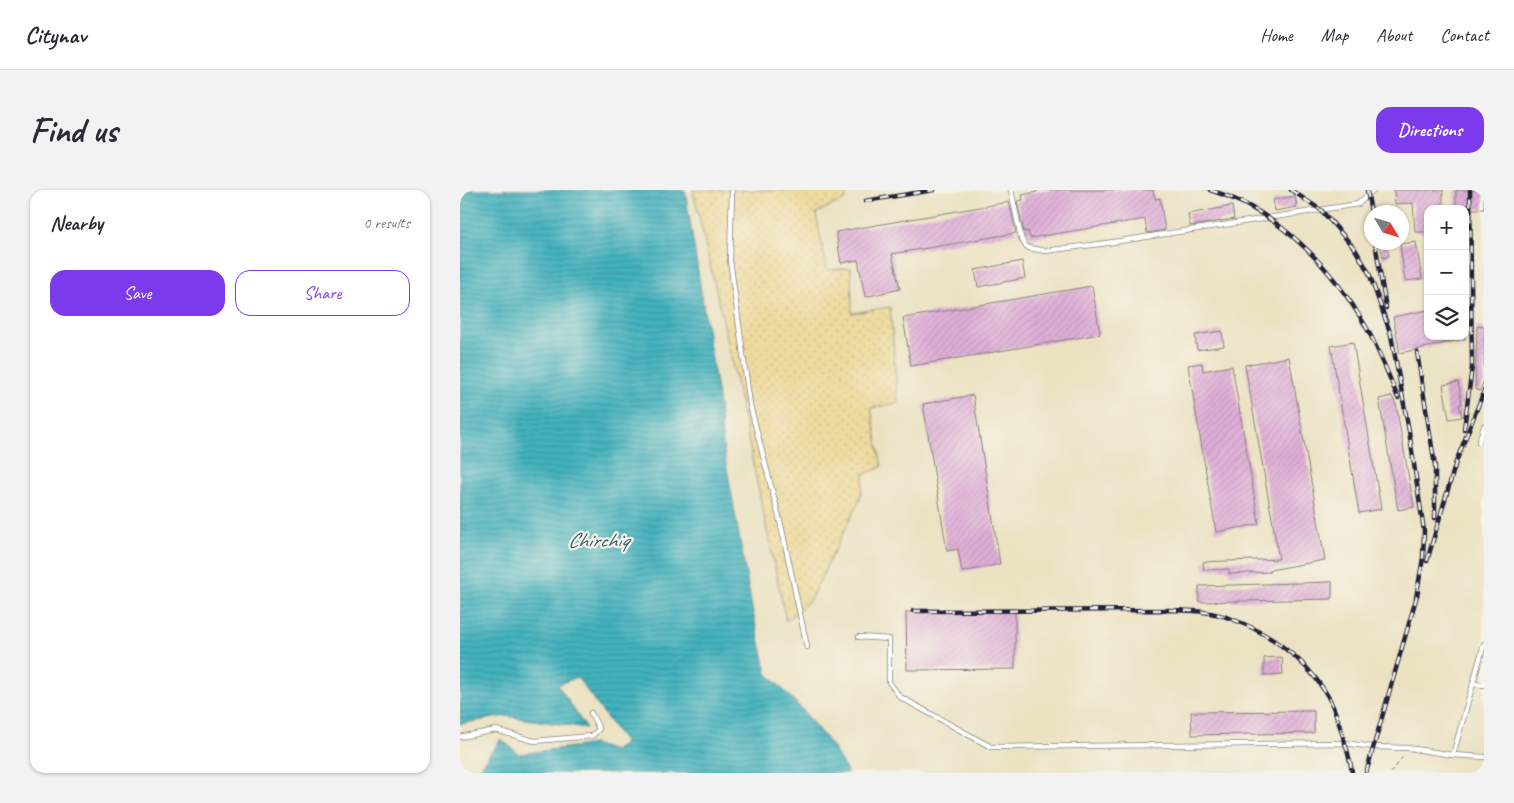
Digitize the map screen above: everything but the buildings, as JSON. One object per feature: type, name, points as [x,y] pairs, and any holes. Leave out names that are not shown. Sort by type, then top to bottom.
[{"type":"lane","points":[[732,190],[730,260],[750,405],[781,525],[807,647]]},
{"type":"lane","points":[[1011,190],[1025,245],[1029,248],[1045,251],[1358,204],[1373,190]]},
{"type":"lane","points":[[1479,442],[1484,426]]},
{"type":"lane","points":[[859,637],[890,638],[889,682],[900,697],[991,747],[1345,743],[1484,757]]},
{"type":"lane","points":[[1453,755],[1484,644]]},
{"type":"lane","points":[[1473,684],[1484,686]]},
{"type":"lane","points":[[460,737],[496,730],[534,741],[592,736],[599,729],[591,713]]},
{"type":"path","points":[[1392,773],[1408,748]]},
{"type":"sand","points":[[693,190],[845,190],[846,199],[816,213],[827,270],[851,268],[852,313],[890,307],[898,403],[871,408],[882,467],[864,474],[860,499],[810,600],[786,621],[726,334]]},
{"type":"water","name":"Chirchiq","points":[[460,190],[685,190],[718,397],[723,446],[753,613],[767,673],[801,708],[831,745],[848,773],[475,773],[501,739],[519,754],[594,744],[614,751],[625,743],[577,677],[558,685],[586,728],[505,716],[460,724]]},
{"type":"railway","points":[[865,201],[934,190]]},
{"type":"railway","points":[[1210,190],[1235,199],[1258,211],[1280,226],[1319,262],[1336,282],[1365,325],[1379,352],[1398,398]]},
{"type":"railway","points":[[1291,190],[1321,210],[1355,249],[1369,273],[1391,335],[1409,431],[1424,531],[1423,558],[1416,598]]},
{"type":"railway","points":[[1367,190],[1370,205]]},
{"type":"railway","points":[[1464,429],[1472,367],[1470,190]]},
{"type":"railway","points":[[1376,250],[1386,308]]},
{"type":"railway","points":[[1417,352],[1435,466],[1435,518]]},
{"type":"railway","points":[[1427,561],[1456,462],[1484,391]]},
{"type":"railway","points":[[1366,773],[1418,592]]},
{"type":"railway","points":[[913,611],[1172,610],[1208,613],[1243,623],[1270,638],[1294,656],[1315,678],[1328,696],[1336,714],[1349,756],[1352,773]]}]
